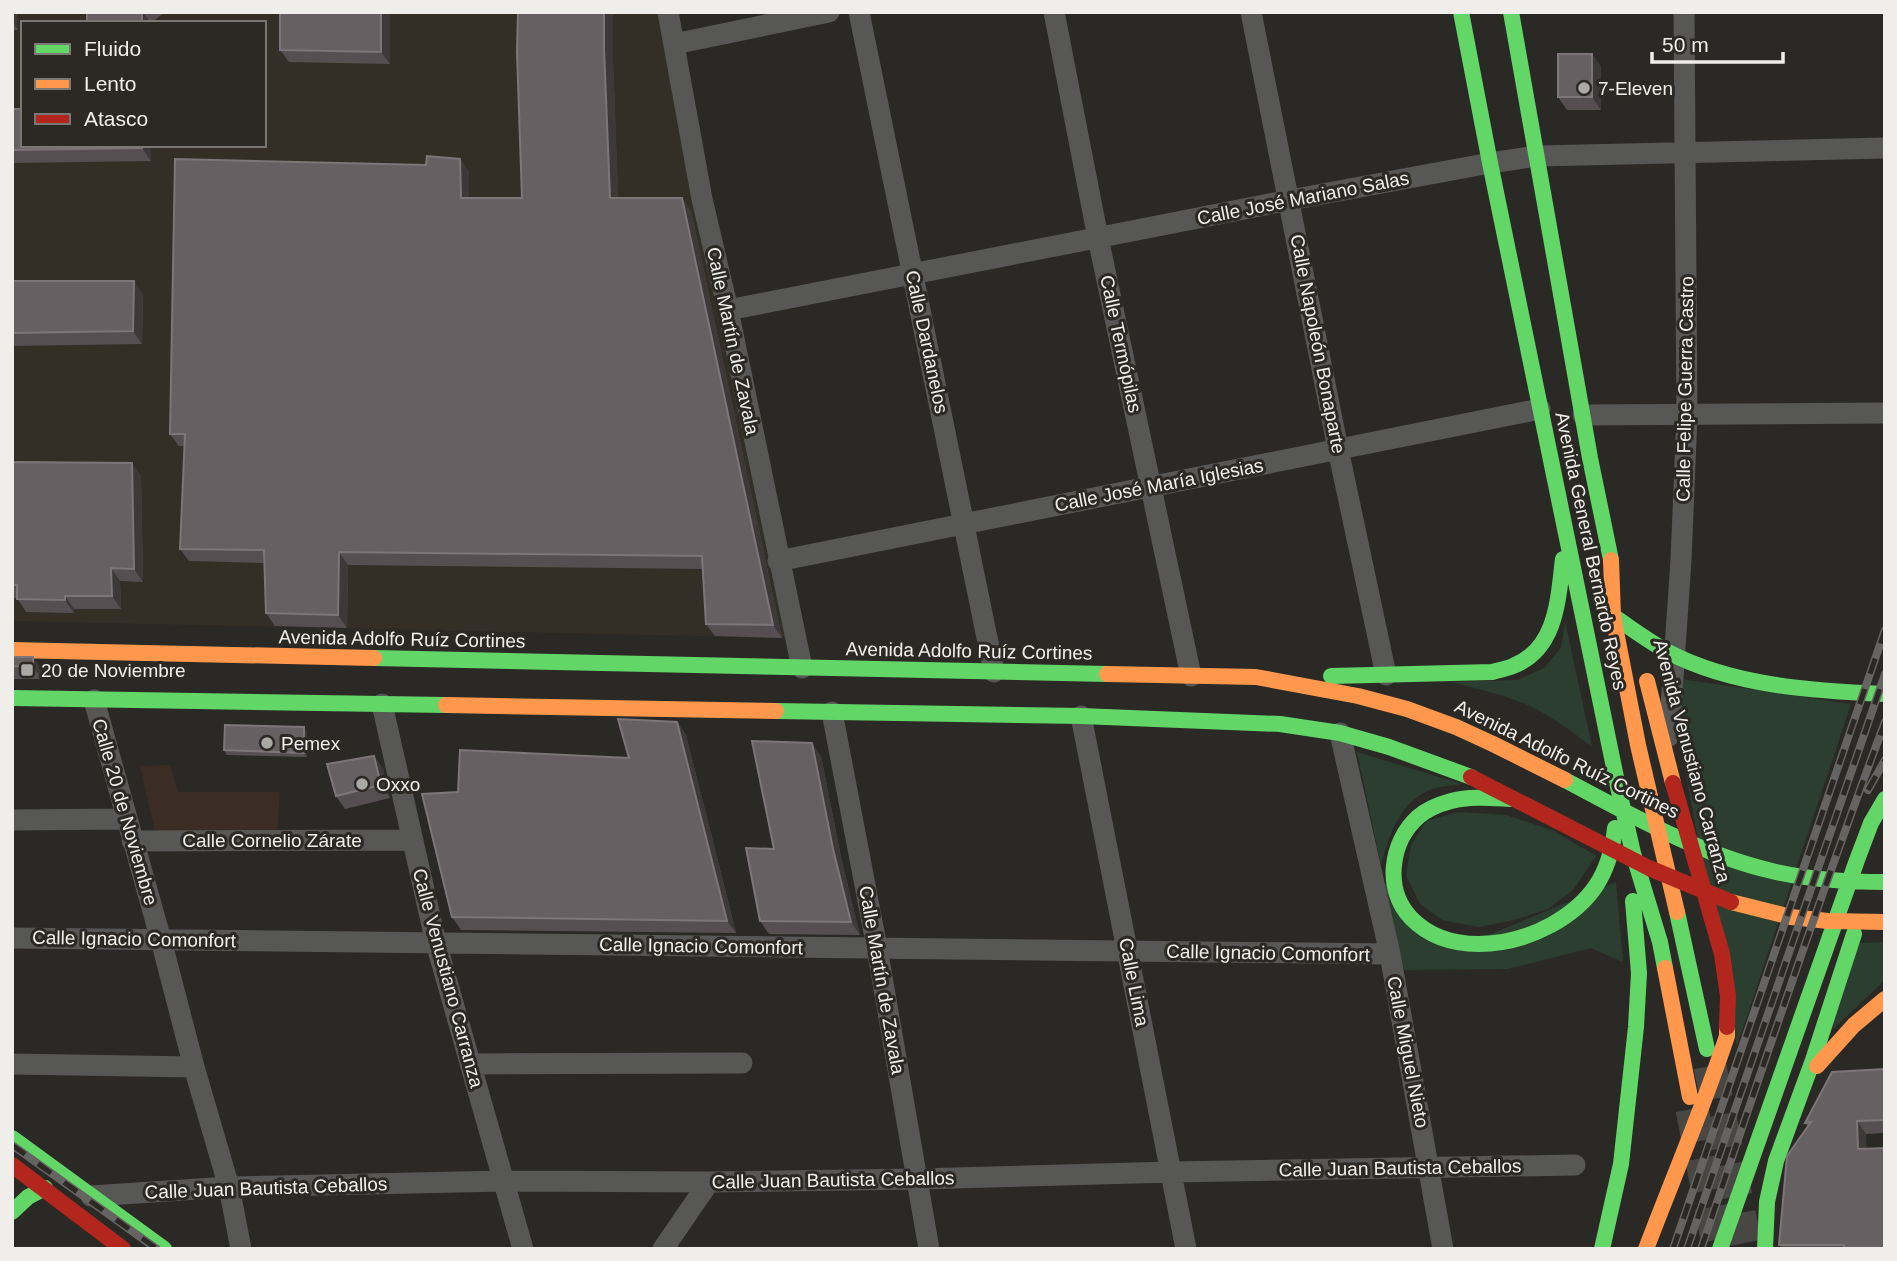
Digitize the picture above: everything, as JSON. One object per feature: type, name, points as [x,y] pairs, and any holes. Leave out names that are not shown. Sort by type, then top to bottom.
[{"type":"main road","name":"Avenida General Bernardo Reyes","points":[[1461,12],[1618,787],[1633,853],[1660,942],[1690,1097]]},
{"type":"main road","name":"Avenida General Bernardo Reyes","points":[[1511,12],[1612,565],[1613,616],[1638,745],[1707,1049]]},
{"type":"main road","points":[[1256,677],[1492,672],[1509,669],[1534,656],[1543,645],[1555,614],[1566,536]]},
{"type":"main road","name":"Avenida Venustiano Carranza","points":[[1612,565],[1634,630],[1668,766],[1706,891],[1722,954],[1728,996],[1727,1036],[1706,1099],[1646,1249]]},
{"type":"main road","points":[[1613,616],[1675,655],[1697,665],[1764,682],[1862,694],[1885,694]]},
{"type":"main road","name":"Avenida Adolfo Ruíz Cortines","points":[[12,650],[1256,677],[1325,688],[1395,704],[1446,722],[1492,742],[1676,836],[1754,866],[1816,879],[1847,882],[1881,875]]},
{"type":"main road","points":[[12,698],[1081,716],[1280,724],[1340,733],[1430,761],[1473,778],[1650,868],[1725,900],[1791,916],[1828,921],[1885,922]]},
{"type":"main road","points":[[1518,800],[1475,797],[1452,801],[1418,816],[1398,846],[1393,865],[1394,884],[1400,902],[1411,918],[1444,939],[1466,943],[1493,944],[1517,940],[1545,930],[1586,900],[1606,873],[1615,839],[1618,787]]},
{"type":"main road","points":[[1720,1249],[1871,823],[1885,799]]},
{"type":"main road","points":[[1602,1249],[1621,1164],[1636,1027],[1640,973],[1632,889],[1633,853]]},
{"type":"main road","points":[[1765,1249],[1764,1226],[1772,1171],[1881,875]]},
{"type":"main road","points":[[1807,1078],[1847,1032],[1885,999]]},
{"type":"main road","points":[[12,1138],[164,1249]]},
{"type":"main road","points":[[12,1165],[123,1249]]},
{"type":"main road","points":[[12,1212],[45,1188]]},
{"type":"street","name":"Calle Martín de Zavala","points":[[668,12],[702,199],[728,310],[802,668]]},
{"type":"street","points":[[674,44],[829,12]]},
{"type":"street","name":"Calle Dardanelos","points":[[859,12],[994,672]]},
{"type":"street","name":"Calle Termópilas","points":[[1054,12],[1098,238],[1191,676]]},
{"type":"street","name":"Calle Napoleón Bonaparte","points":[[1251,12],[1385,675]]},
{"type":"street","name":"Calle Felipe Guerra Castro","points":[[1668,766],[1687,415],[1684,12]]},
{"type":"street","name":"Calle José Mariano Salas","points":[[728,310],[1290,200],[1537,156],[1885,148]]},
{"type":"street","name":"Calle José María Iglesias","points":[[779,561],[1540,409]]},
{"type":"street","points":[[1583,415],[1885,413]]},
{"type":"street","name":"Calle 20 de Noviembre","points":[[93,700],[229,1187],[241,1249]]},
{"type":"street","name":"Calle Venustiano Carranza","points":[[382,704],[436,943],[523,1249]]},
{"type":"street","name":"Calle Martín de Zavala","points":[[832,712],[877,948],[929,1249]]},
{"type":"street","name":"Calle Lima","points":[[1081,716],[1186,1249]]},
{"type":"street","name":"Calle Miguel Nieto","points":[[1340,733],[1390,954],[1443,1249]]},
{"type":"street","points":[[12,820],[127,819]]},
{"type":"street","name":"Calle Cornelio Zárate","points":[[132,841],[412,840]]},
{"type":"street","name":"Calle Ignacio Comonfort","points":[[12,938],[1390,954]]},
{"type":"street","points":[[470,1064],[742,1062]]},
{"type":"street","points":[[12,1064],[194,1067]]},
{"type":"street","name":"Calle Juan Bautista Ceballos","points":[[91,1196],[229,1187],[504,1181],[918,1180],[1172,1172],[1576,1165]]},
{"type":"street","points":[[663,1249],[709,1182]]},
{"type":"shaded area","points":[[12,12],[664,12],[789,638],[12,621]]},
{"type":"shaded area","points":[[170,765],[178,792],[280,792],[277,835],[156,836],[140,766]]},
{"type":"green space","points":[[1565,621],[1592,747],[1566,727],[1528,705],[1495,693],[1450,682],[1517,680],[1544,668],[1561,648]]},
{"type":"green space","points":[[1681,679],[1851,704],[1737,1046],[1682,754],[1679,715]]},
{"type":"green space","points":[[1357,752],[1462,784],[1434,789],[1419,795],[1410,803],[1397,821],[1381,865]]},
{"type":"green space","points":[[1458,812],[1506,815],[1554,831],[1596,856],[1573,890],[1548,909],[1479,927],[1442,920],[1420,904],[1406,875],[1411,845],[1426,821]]},
{"type":"green space","points":[[1616,882],[1623,962],[1591,948],[1508,969],[1404,970],[1384,883],[1455,949]]},
{"type":"green space","points":[[1885,942],[1885,980],[1831,1031],[1859,943]]},
{"type":"building","points":[[87,12],[142,12],[142,21],[87,21]]},
{"type":"building","points":[[280,12],[381,12],[381,52],[280,50]]},
{"type":"building","points":[[518,12],[604,12],[610,198],[682,198],[773,625],[706,624],[702,556],[339,552],[338,615],[266,613],[264,550],[180,549],[185,434],[170,434],[175,159],[426,165],[427,156],[460,159],[461,198],[522,198]]},
{"type":"building","points":[[1558,54],[1592,54],[1592,97],[1558,97]]},
{"type":"building","points":[[12,109],[21,109],[21,147],[142,147],[142,148],[12,150]]},
{"type":"building","points":[[12,281],[134,281],[133,331],[12,333]]},
{"type":"building","points":[[12,462],[132,463],[134,569],[111,568],[112,596],[65,596],[65,600],[17,599],[17,585],[12,585]]},
{"type":"building","points":[[12,657],[33,657],[33,667],[12,666]]},
{"type":"building","points":[[618,719],[677,722],[727,921],[452,917],[422,794],[458,792],[460,750],[629,758]]},
{"type":"building","name":"Pemex","points":[[225,725],[304,727],[304,753],[224,750]]},
{"type":"building","points":[[752,741],[812,743],[851,922],[760,921],[746,848],[774,849]]},
{"type":"building","points":[[374,756],[381,785],[336,796],[327,764]]},
{"type":"building","points":[[1885,1069],[1885,1120],[1857,1121],[1858,1149],[1885,1148],[1885,1249],[1844,1249],[1844,1245],[1779,1245],[1787,1156],[1811,1122],[1805,1123],[1832,1072]]},
{"type":"tunnel","points":[[1710,1066],[1745,1243]]},
{"type":"tunnel","points":[[1692,1109],[1719,1249]]},
{"type":"railway","points":[[1673,1249],[1885,630]]},
{"type":"railway","points":[[1687,1249],[1885,674]]},
{"type":"railway","points":[[1701,1249],[1885,722]]},
{"type":"railway","points":[[1868,790],[1885,760]]},
{"type":"railway","points":[[12,1145],[157,1249]]},
{"type":"traffic: fast","points":[[1461,12],[1618,787],[1665,968]]},
{"type":"traffic: fast","points":[[1511,12],[1590,458],[1611,560]]},
{"type":"traffic: fast","points":[[1331,676],[1492,672],[1513,666],[1539,648],[1547,635],[1557,606],[1563,559]]},
{"type":"traffic: fast","points":[[1613,616],[1668,652],[1719,672],[1774,685],[1885,694]]},
{"type":"traffic: fast","points":[[374,658],[1107,674]]},
{"type":"traffic: fast","points":[[12,698],[446,705]]},
{"type":"traffic: fast","points":[[776,711],[1081,716],[1280,724],[1340,733],[1389,747],[1471,777]]},
{"type":"traffic: fast","points":[[1565,780],[1666,832],[1745,864],[1814,878],[1885,882]]},
{"type":"traffic: fast","points":[[1510,799],[1473,798],[1438,805],[1418,817],[1401,839],[1394,866],[1397,894],[1402,907],[1426,930],[1460,943],[1479,944],[1516,939],[1551,925],[1577,907],[1596,886],[1609,859],[1615,828]]},
{"type":"traffic: fast","points":[[1720,1249],[1857,860],[1871,823],[1885,799]]},
{"type":"traffic: fast","points":[[1602,1249],[1621,1164],[1636,1027],[1639,973],[1633,901]]},
{"type":"traffic: fast","points":[[1677,912],[1707,1049]]},
{"type":"traffic: fast","points":[[1765,1249],[1767,1202],[1776,1161],[1813,1060],[1854,934]]},
{"type":"traffic: fast","points":[[12,1138],[164,1249]]},
{"type":"traffic: fast","points":[[12,1212],[28,1197],[45,1188]]},
{"type":"traffic: slow","points":[[1611,560],[1613,616],[1638,745],[1677,912]]},
{"type":"traffic: slow","points":[[12,650],[374,658]]},
{"type":"traffic: slow","points":[[1107,674],[1256,677],[1358,696],[1407,709],[1456,727],[1565,780]]},
{"type":"traffic: slow","points":[[1647,681],[1673,783]]},
{"type":"traffic: slow","points":[[446,705],[776,711]]},
{"type":"traffic: slow","points":[[1731,902],[1791,917],[1885,922]]},
{"type":"traffic: slow","points":[[1665,968],[1690,1097]]},
{"type":"traffic: slow","points":[[1817,1066],[1854,1025],[1885,999]]},
{"type":"traffic: slow","points":[[1646,1249],[1708,1090],[1727,1036],[1727,1027]]},
{"type":"traffic: jam","points":[[1471,777],[1649,868],[1731,902]]},
{"type":"traffic: jam","points":[[1673,783],[1722,954],[1728,996],[1727,1027]]},
{"type":"traffic: jam","points":[[12,1165],[123,1249]]},
{"type":"place","name":"7-Eleven","points":[[1584,88]]},
{"type":"place","name":"20 de Noviembre","points":[[27,670]]},
{"type":"place","name":"Pemex","points":[[267,743]]},
{"type":"place","name":"Oxxo","points":[[362,784]]}]
